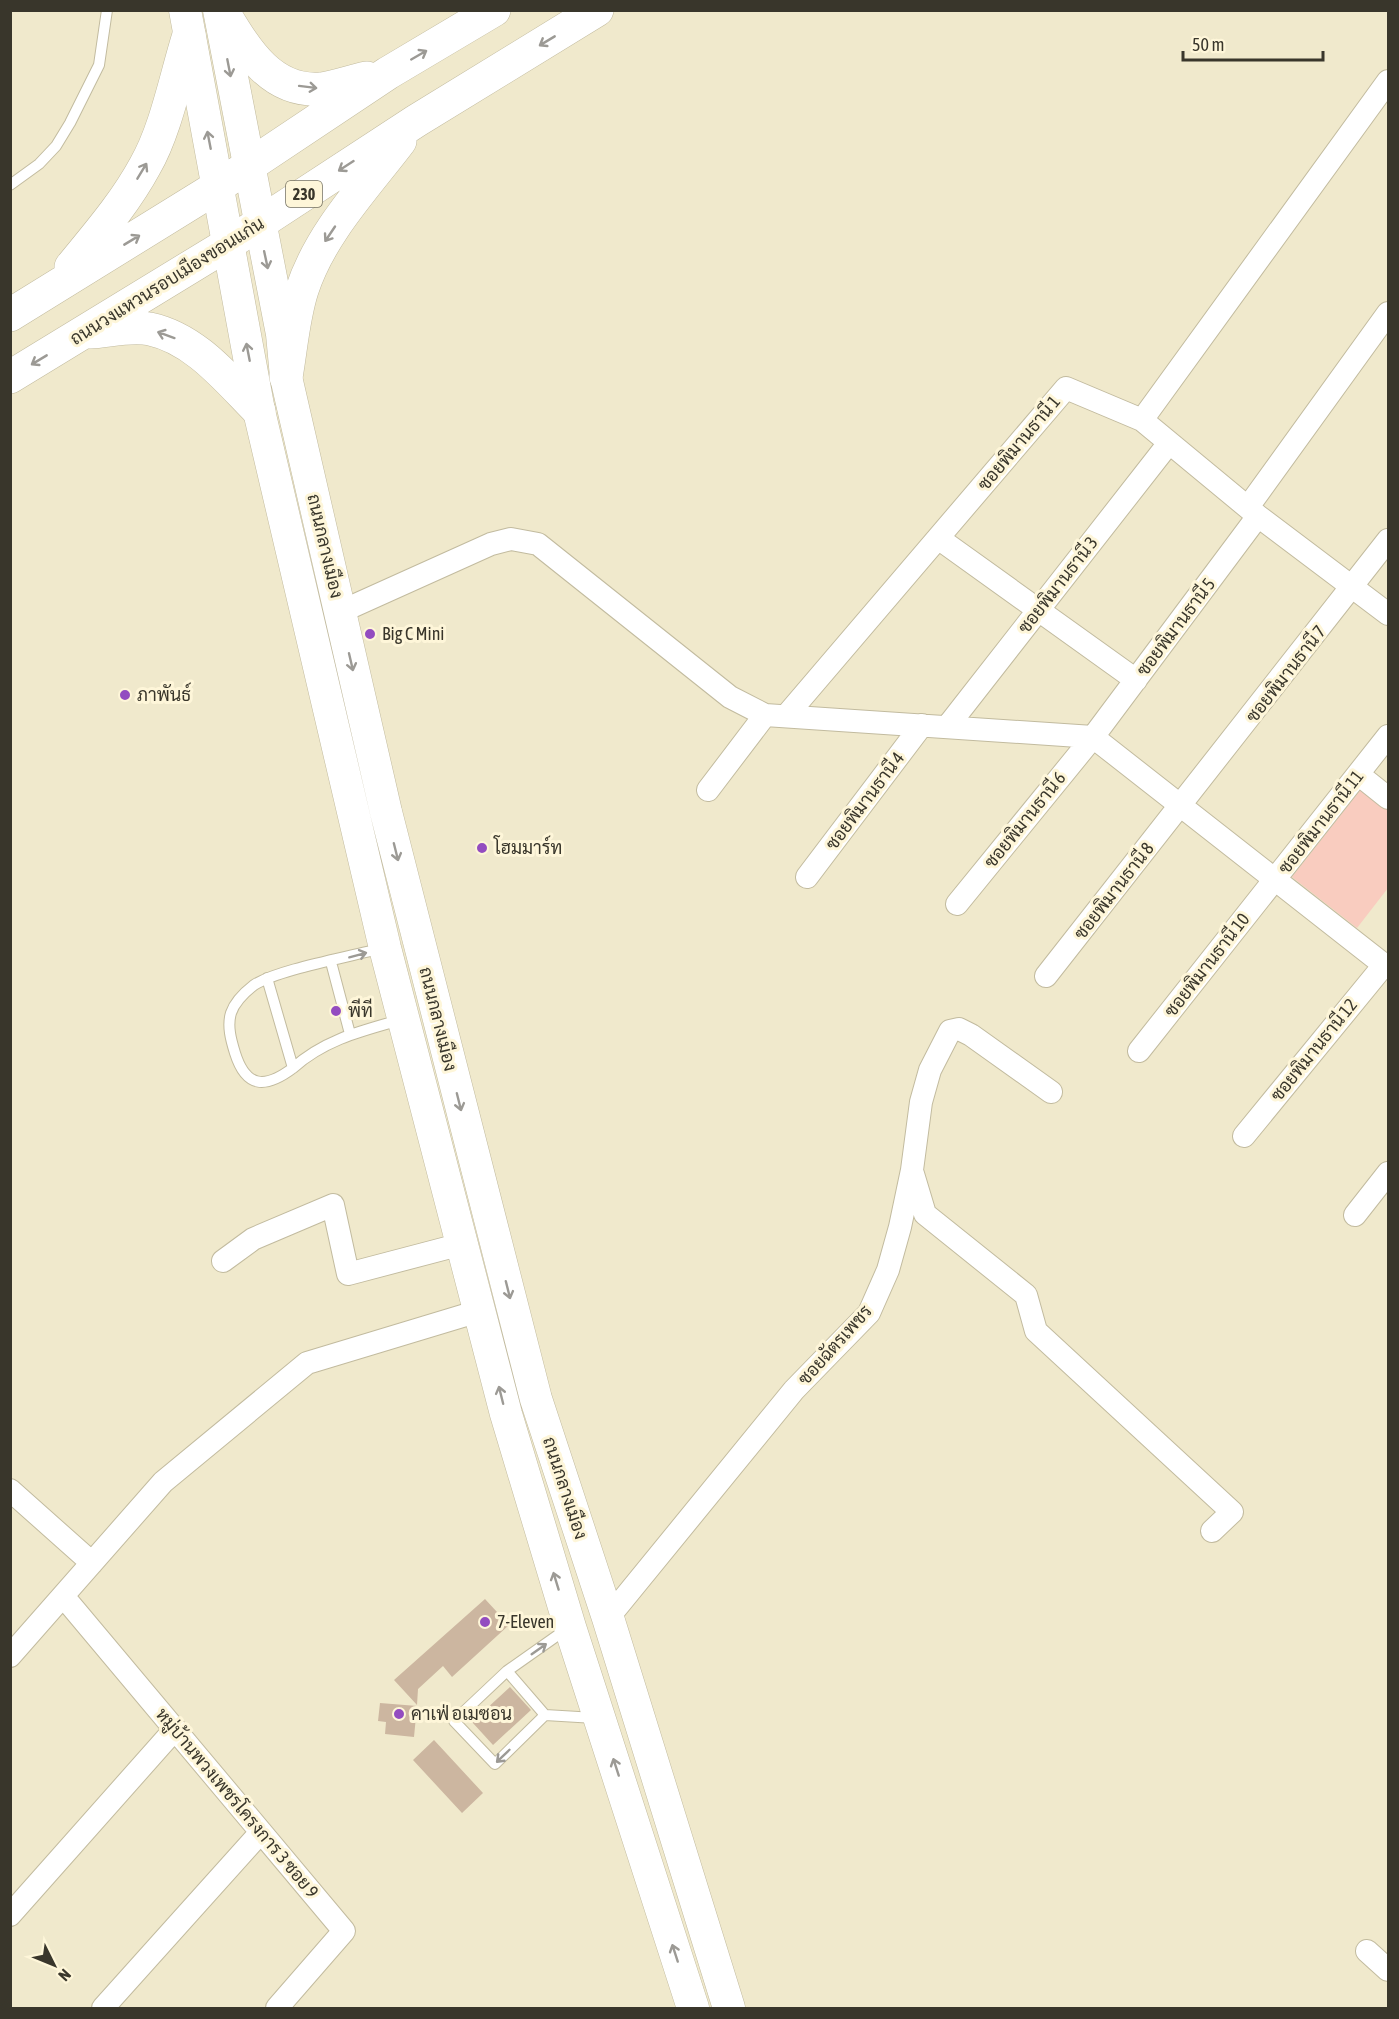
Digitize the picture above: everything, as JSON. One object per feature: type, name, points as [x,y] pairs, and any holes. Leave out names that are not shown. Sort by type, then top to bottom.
[{"type":"highway","points":[[220,10],[250,55],[264,70],[280,80],[321,89],[388,73]]},
{"type":"highway","points":[[10,315],[217,187],[388,73],[494,10]]},
{"type":"highway","name":"ถนนวงแหวนรอบเมืองขอนแก่น","points":[[10,377],[86,333],[228,244],[416,120],[597,10]]},
{"type":"highway","points":[[57,285],[121,204],[146,166],[158,138],[187,23]]},
{"type":"highway","points":[[286,377],[301,292],[317,254],[329,234],[416,120]]},
{"type":"highway","points":[[86,333],[148,328],[177,338],[201,353],[259,411]]},
{"type":"main road","name":"ถนนกลางเมือง","points":[[220,10],[258,223],[282,334],[286,377],[417,940],[536,1399],[608,1618],[729,2008]]},
{"type":"main road","name":"ถนนกลางเมือง","points":[[187,23],[259,411],[385,948],[506,1414],[570,1627],[693,2008]]},
{"type":"main road","points":[[385,948],[417,940]]},
{"type":"street","points":[[1389,81],[1142,420],[1253,512],[1389,614]]},
{"type":"street","name":"ซอยพิมานธานี 5","points":[[1093,737],[1136,680],[1389,313]]},
{"type":"street","name":"ซอยพิมานธานี 1","points":[[708,790],[938,537],[1066,387],[1142,420]]},
{"type":"street","name":"ซอยพิมานธานี 3","points":[[947,727],[1169,443]]},
{"type":"street","points":[[938,537],[1136,680]]},
{"type":"street","points":[[340,612],[491,544],[511,539],[538,544],[730,697],[775,715],[1093,737],[1386,966]]},
{"type":"street","name":"ซอยพิมานธานี 7","points":[[1181,806],[1354,588],[1389,540]]},
{"type":"street","name":"ซอยพิมานธานี 4","points":[[807,877],[922,725]]},
{"type":"street","name":"ซอยพิมานธานี 11","points":[[1275,879],[1389,736]]},
{"type":"street","name":"ซอยพิมานธานี 6","points":[[957,904],[1093,737]]},
{"type":"street","points":[[1358,774],[1389,798]]},
{"type":"street","name":"ซอยพิมานธานี 8","points":[[1046,976],[1181,806]]},
{"type":"street","name":"ซอยพิมานธานี 10","points":[[1139,1051],[1275,879]]},
{"type":"street","name":"ซอยพิมานธานี 12","points":[[1244,1136],[1386,966]]},
{"type":"street","name":"ซอยฉัตรเพชร","points":[[608,1618],[794,1390],[868,1313],[888,1270],[912,1170],[921,1102],[930,1070],[950,1030],[959,1029],[971,1035],[1051,1092]]},
{"type":"street","points":[[912,1170],[925,1214],[1026,1294],[1036,1331],[1232,1512],[1212,1531]]},
{"type":"street","points":[[1355,1215],[1389,1173]]},
{"type":"street","points":[[223,1261],[253,1239],[333,1205],[348,1274],[462,1244]]},
{"type":"street","points":[[10,1656],[163,1482],[307,1363],[479,1311]]},
{"type":"street","points":[[10,1490],[92,1563]]},
{"type":"street","name":"หมู่บ้านพวงเพชรโครงการ 3 ซอย 9","points":[[63,1596],[344,1931],[277,2008]]},
{"type":"street","points":[[10,1915],[175,1729]]},
{"type":"street","points":[[103,2008],[261,1832]]},
{"type":"street","points":[[1367,1951],[1389,1970]]},
{"type":"lane","points":[[10,185],[39,164],[56,146],[70,123],[99,64],[107,10]]},
{"type":"lane","points":[[385,948],[267,978],[244,993],[231,1011],[230,1033],[234,1049],[242,1072],[255,1082],[272,1080],[293,1068],[323,1045],[350,1034],[404,1019]]},
{"type":"lane","points":[[331,962],[350,1034]]},
{"type":"lane","points":[[267,978],[293,1068]]},
{"type":"lane","points":[[545,1715],[495,1764],[454,1721],[507,1671],[570,1627]]},
{"type":"lane","points":[[507,1671],[545,1715],[601,1718]]},
{"type":"shaded area","points":[[1362,788],[1388,809],[1388,888],[1357,928],[1292,877]]},
{"type":"building","points":[[485,1599],[509,1625],[452,1677],[443,1666],[418,1689],[417,1705],[394,1680]]},
{"type":"building","points":[[510,1687],[531,1710],[493,1745],[472,1722]]},
{"type":"building","points":[[380,1703],[417,1706],[414,1737],[385,1734],[386,1722],[378,1721]]},
{"type":"building","points":[[434,1740],[483,1793],[462,1813],[413,1760]]},
{"type":"place","name":"Big C Mini","points":[[370,634]]},
{"type":"place","name":"ภาพันธ์","points":[[125,695]]},
{"type":"place","name":"โฮมมาร์ท","points":[[482,848]]},
{"type":"place","name":"พีที","points":[[336,1011]]},
{"type":"place","name":"7-Eleven","points":[[485,1622]]},
{"type":"place","name":"คาเฟ่ อเมซอน","points":[[399,1714]]}]
